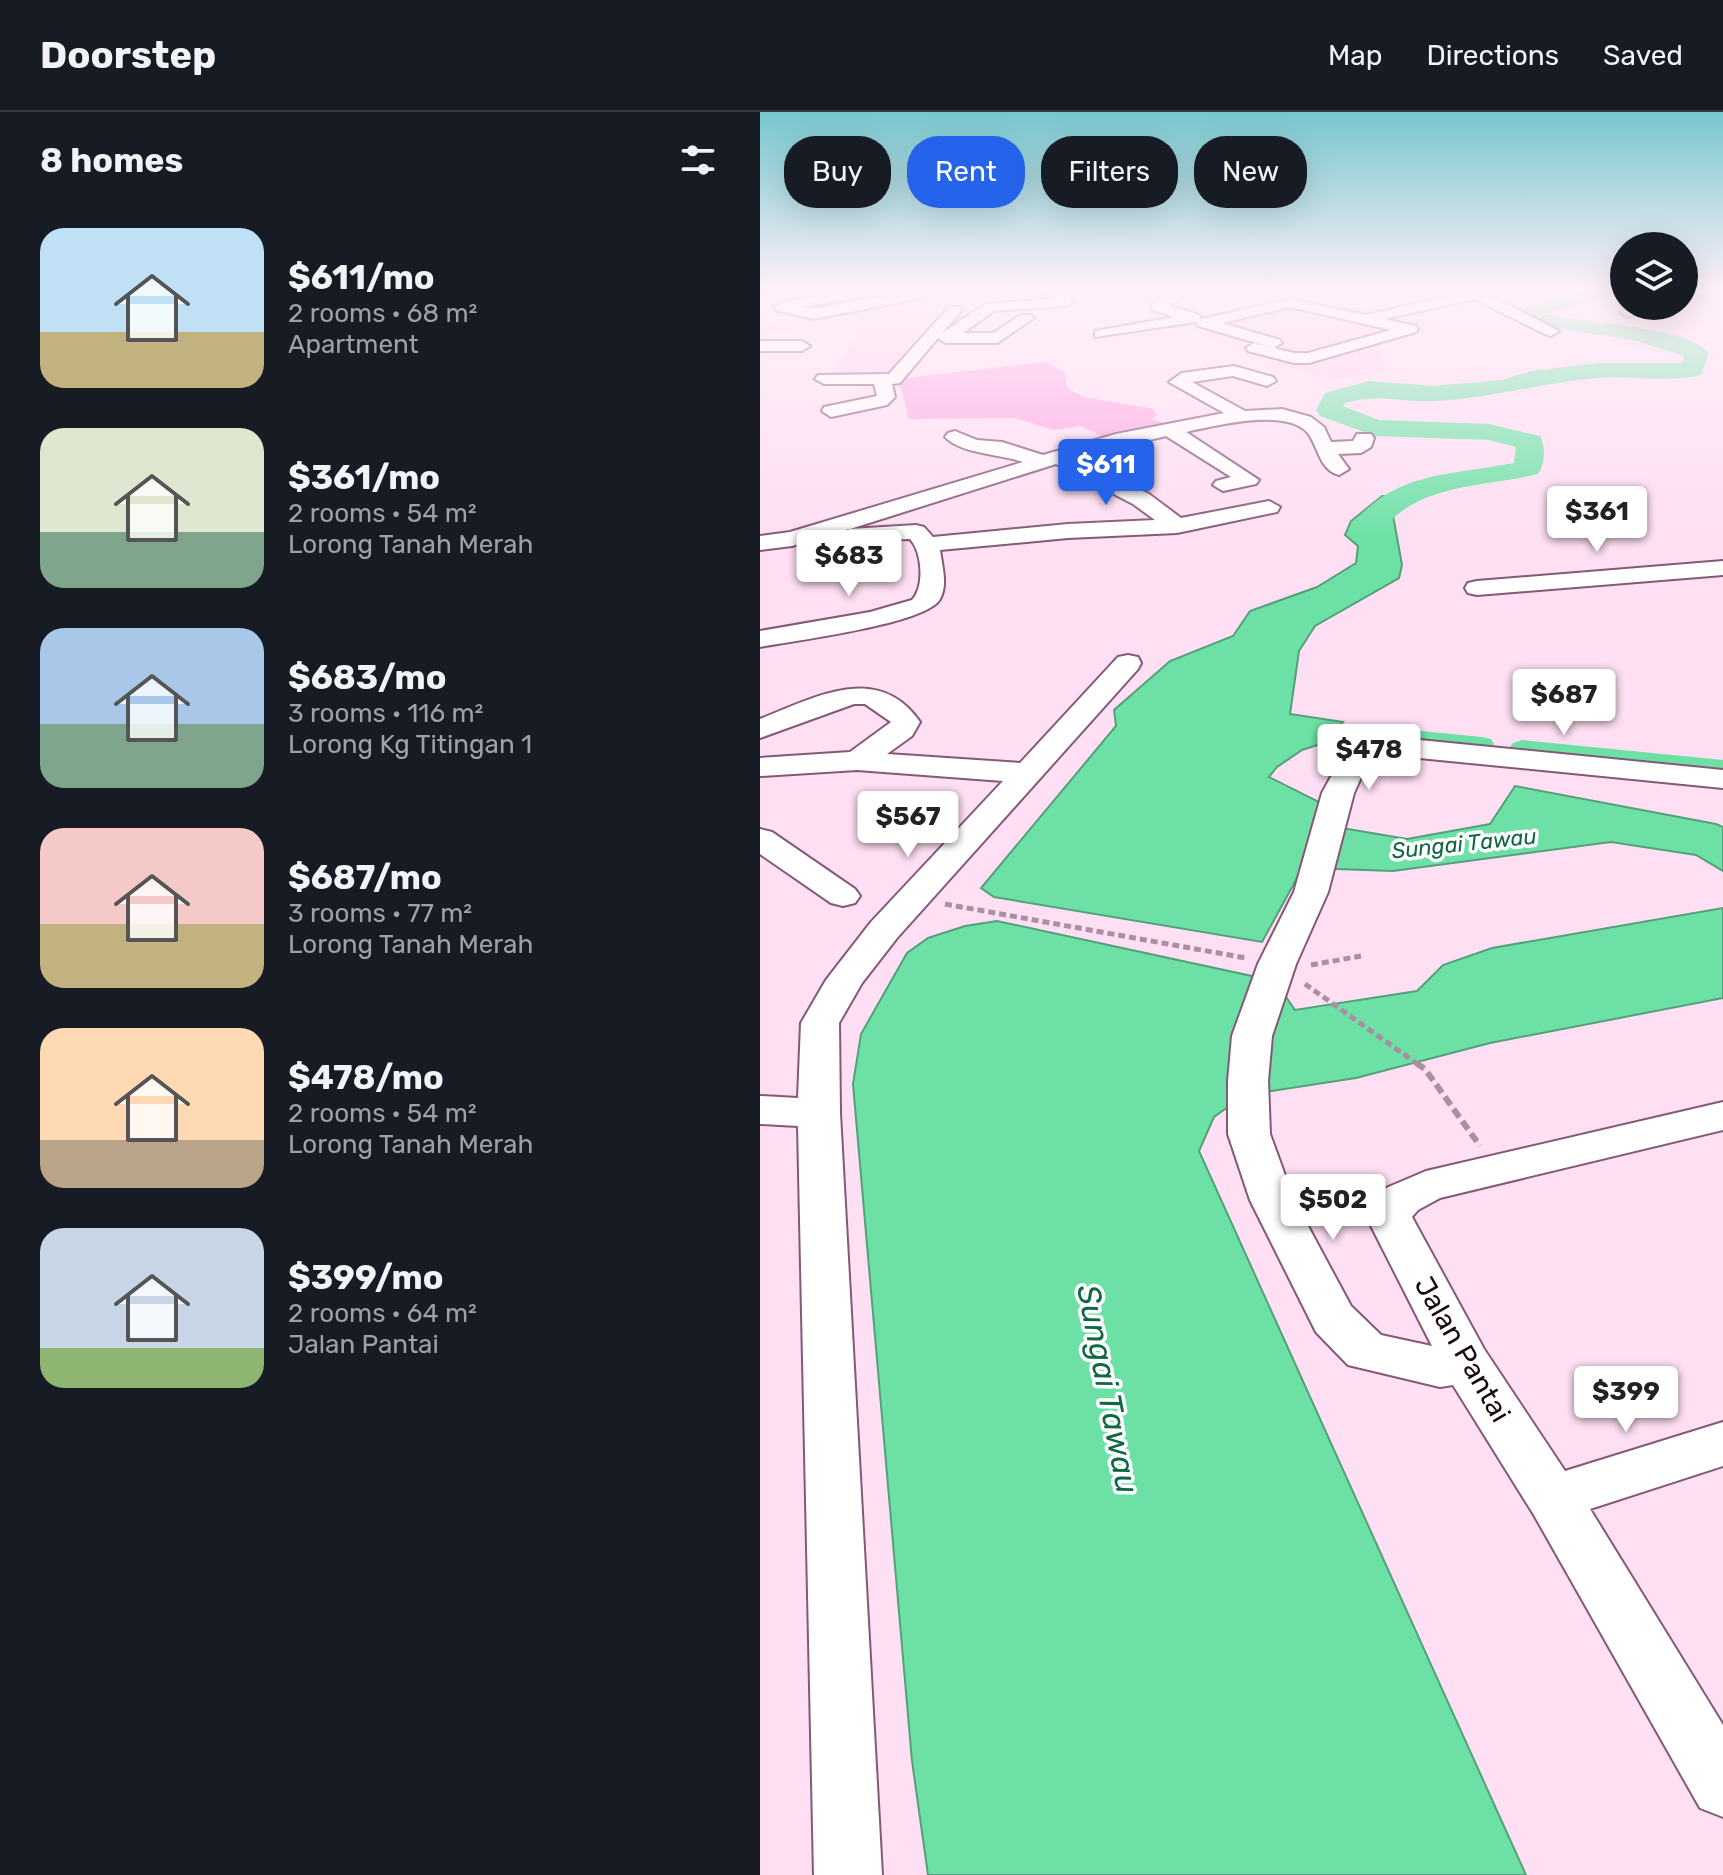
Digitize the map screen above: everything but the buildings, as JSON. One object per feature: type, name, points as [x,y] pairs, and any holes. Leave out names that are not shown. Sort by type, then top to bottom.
[{"type":"street","points":[[824,379],[882,381],[894,379],[900,372]]},
{"type":"street","points":[[1224,372],[1188,377],[1178,382],[1236,411],[1230,417]]},
{"type":"street","points":[[1238,372],[1267,381]]},
{"type":"street","points":[[831,411],[881,401],[886,397],[882,381]]},
{"type":"street","points":[[792,539],[955,491],[1048,459],[1230,417],[1293,417],[1312,426],[1339,469]]},
{"type":"street","points":[[1169,429],[1249,480],[1223,485]]},
{"type":"street","points":[[955,437],[973,445],[1048,459],[1141,499],[1177,526]]},
{"type":"street","points":[[1323,448],[1361,447],[1364,438]]},
{"type":"street","points":[[928,549],[1068,531],[1177,526],[1269,507]]},
{"type":"street","points":[[760,543],[907,531],[922,536],[928,549],[932,573],[928,601],[915,608],[873,619],[769,637],[760,615]]},
{"type":"street","points":[[928,549],[985,560]]},
{"type":"street","points":[[1477,588],[1723,568]]},
{"type":"street","points":[[873,619],[877,645]]},
{"type":"street","points":[[848,1875],[819,1113],[820,1023],[845,980],[912,898],[1128,663]]},
{"type":"street","points":[[760,729],[852,697],[875,697],[903,716],[906,722],[902,730],[857,761]]},
{"type":"street","points":[[1466,1363],[1440,1367],[1366,1351],[1333,1319],[1272,1200],[1249,1134],[1250,1059],[1277,964],[1311,892],[1338,793],[1356,757],[1372,749],[1399,747],[1723,779]]},
{"type":"street","points":[[760,767],[857,761],[1025,773]]},
{"type":"street","points":[[760,839],[843,896]]},
{"type":"street","points":[[760,1110],[819,1113]]},
{"type":"street","name":"Jalan Pantai","points":[[1723,1116],[1426,1186],[1402,1199],[1389,1216],[1466,1363],[1553,1498],[1723,1785]]},
{"type":"street","points":[[1553,1498],[1723,1444]]},
{"type":"path","points":[[912,898],[1277,964],[1319,965],[1361,956]]},
{"type":"path","points":[[1309,987],[1425,1069],[1497,1169]]},
{"type":"shaded area","points":[[832,372],[911,372],[900,385],[824,383]]},
{"type":"shaded area","points":[[956,372],[1064,372],[1067,388],[1084,397],[1153,409],[1157,415],[1152,419],[1167,424],[1106,438],[1081,426],[1053,430],[1015,418],[909,419],[900,385],[906,378]]},
{"type":"shaded area","points":[[1305,372],[1379,372],[1343,379]]},
{"type":"water","points":[[1382,496],[1414,498],[1400,506],[1393,515],[1402,565],[1399,578],[1315,626],[1299,651],[1290,714],[1343,722],[1327,742],[1302,750],[1277,767],[1269,777],[1347,816],[1342,828],[1407,839],[1490,824],[1515,786],[1716,824],[1723,827],[1723,871],[1696,855],[1611,842],[1393,871],[1308,868],[1297,878],[1262,942],[994,897],[981,888],[1116,726],[1114,710],[1170,661],[1233,636],[1250,611],[1317,587],[1356,563],[1358,546],[1345,535],[1351,521]]},
{"type":"water","points":[[1723,908],[1723,998],[1490,1043],[1356,1078],[1245,1095],[1214,1117],[1199,1151],[1526,1875],[928,1875],[912,1761],[853,1084],[861,1034],[907,953],[928,938],[965,926],[997,921],[1275,981],[1295,1010],[1417,991],[1443,965],[1492,948]]},
{"type":"waterway","name":"Sungai Tawau","points":[[1379,553],[1368,527],[1390,503],[1424,488],[1528,468],[1530,442],[1489,432],[1375,428],[1329,410],[1334,398],[1369,389],[1433,394],[1506,387],[1531,378],[1580,372]]},
{"type":"waterway","points":[[1289,736],[1421,738],[1482,744]]},
{"type":"waterway","points":[[1522,748],[1723,768]]}]
